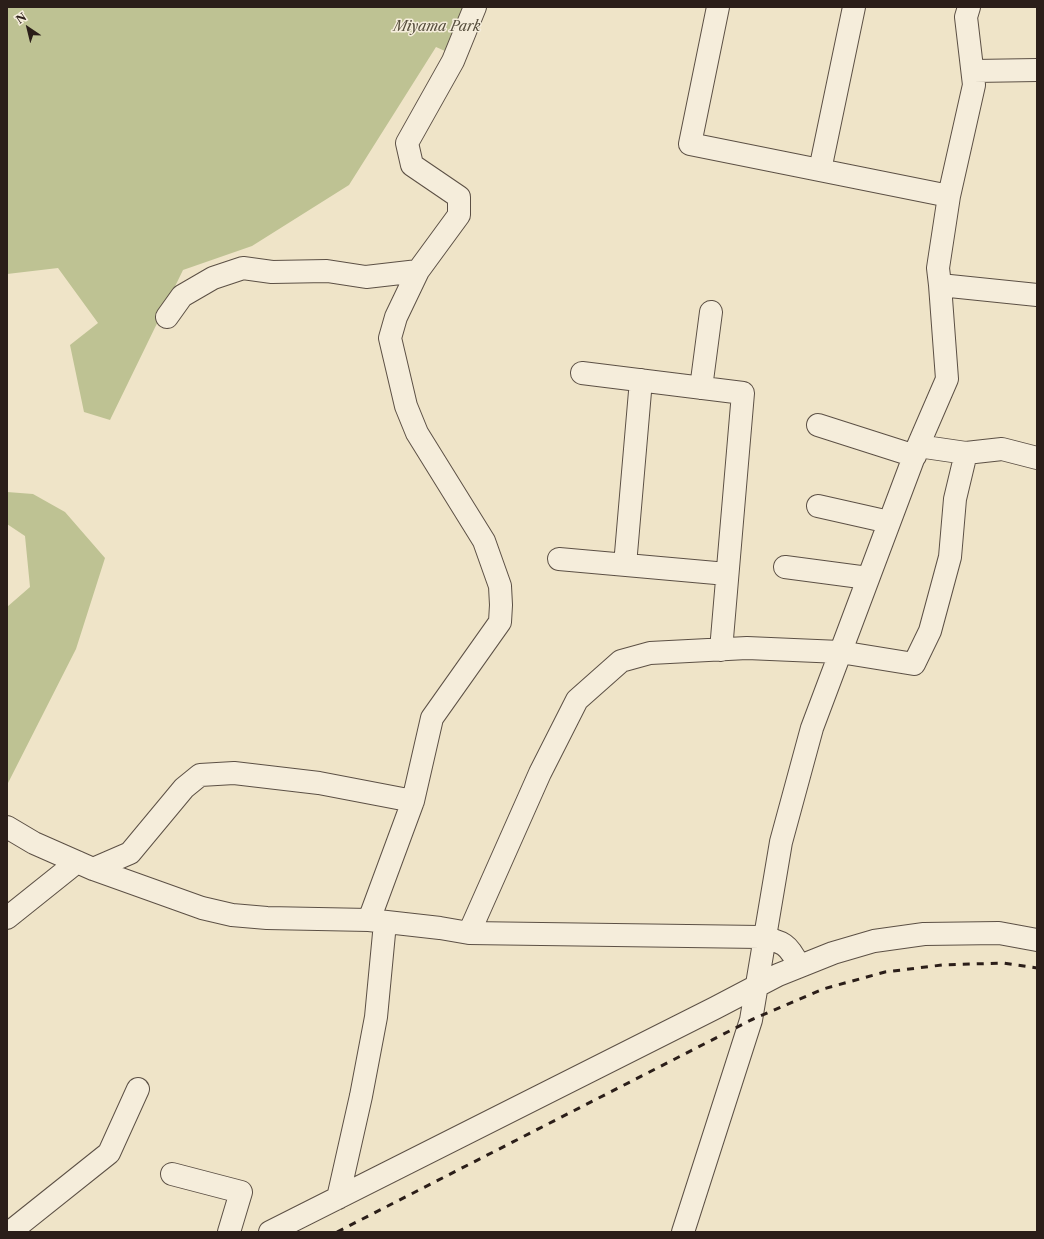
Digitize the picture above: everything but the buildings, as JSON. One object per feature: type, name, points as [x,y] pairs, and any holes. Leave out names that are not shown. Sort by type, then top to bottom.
[{"type":"street","points":[[338,1198],[362,1096],[376,1017],[377,921],[413,801],[432,718],[500,622],[502,605],[500,586],[484,541],[417,433],[406,406],[390,338],[396,317],[418,271],[459,215],[459,197],[412,165],[407,143],[453,60],[475,7]]},
{"type":"street","points":[[718,7],[690,144],[949,196]]},
{"type":"street","points":[[820,170],[854,7]]},
{"type":"street","points":[[683,1232],[751,1020],[758,986],[781,842],[812,728],[916,451],[947,379],[938,268],[949,196],[974,85],[974,71],[966,17],[969,7]]},
{"type":"street","points":[[974,71],[1037,70]]},
{"type":"street","points":[[167,317],[182,296],[213,278],[243,268],[272,272],[326,271],[366,277],[418,271]]},
{"type":"street","points":[[940,285],[1037,295]]},
{"type":"street","points":[[701,388],[711,312]]},
{"type":"street","points":[[582,373],[743,393],[721,650]]},
{"type":"street","points":[[625,565],[641,380]]},
{"type":"street","points":[[818,425],[916,451],[966,452],[1002,449],[1037,458]]},
{"type":"street","points":[[470,934],[540,773],[577,700],[621,661],[650,653],[747,648],[840,652],[914,664],[930,631],[950,557],[955,499],[966,452]]},
{"type":"street","points":[[818,506],[889,522]]},
{"type":"street","points":[[559,559],[728,574]]},
{"type":"street","points":[[785,567],[868,578]]},
{"type":"street","points":[[7,918],[85,866],[130,853],[184,788],[200,774],[234,773],[311,782],[413,801]]},
{"type":"street","points":[[7,827],[34,842],[85,866],[202,908],[232,915],[274,918],[377,921],[440,928],[470,934],[760,937],[782,942],[793,954],[799,966]]},
{"type":"street","points":[[270,1232],[778,975],[833,953],[874,941],[924,934],[999,933],[1037,940]]},
{"type":"street","points":[[10,1232],[108,1153],[138,1089]]},
{"type":"street","points":[[172,1174],[241,1192],[229,1232]]},
{"type":"green space","name":"Miyama Park","points":[[7,7],[474,7],[445,51],[436,47],[349,185],[252,246],[183,270],[110,420],[84,412],[70,345],[98,323],[58,268],[7,274]]},
{"type":"green space","points":[[7,492],[33,494],[65,512],[105,558],[76,649],[7,785],[7,607],[30,587],[25,536],[7,524]]},
{"type":"railway","points":[[337,1232],[751,1020],[823,989],[885,972],[942,965],[1003,963],[1037,968]]}]
